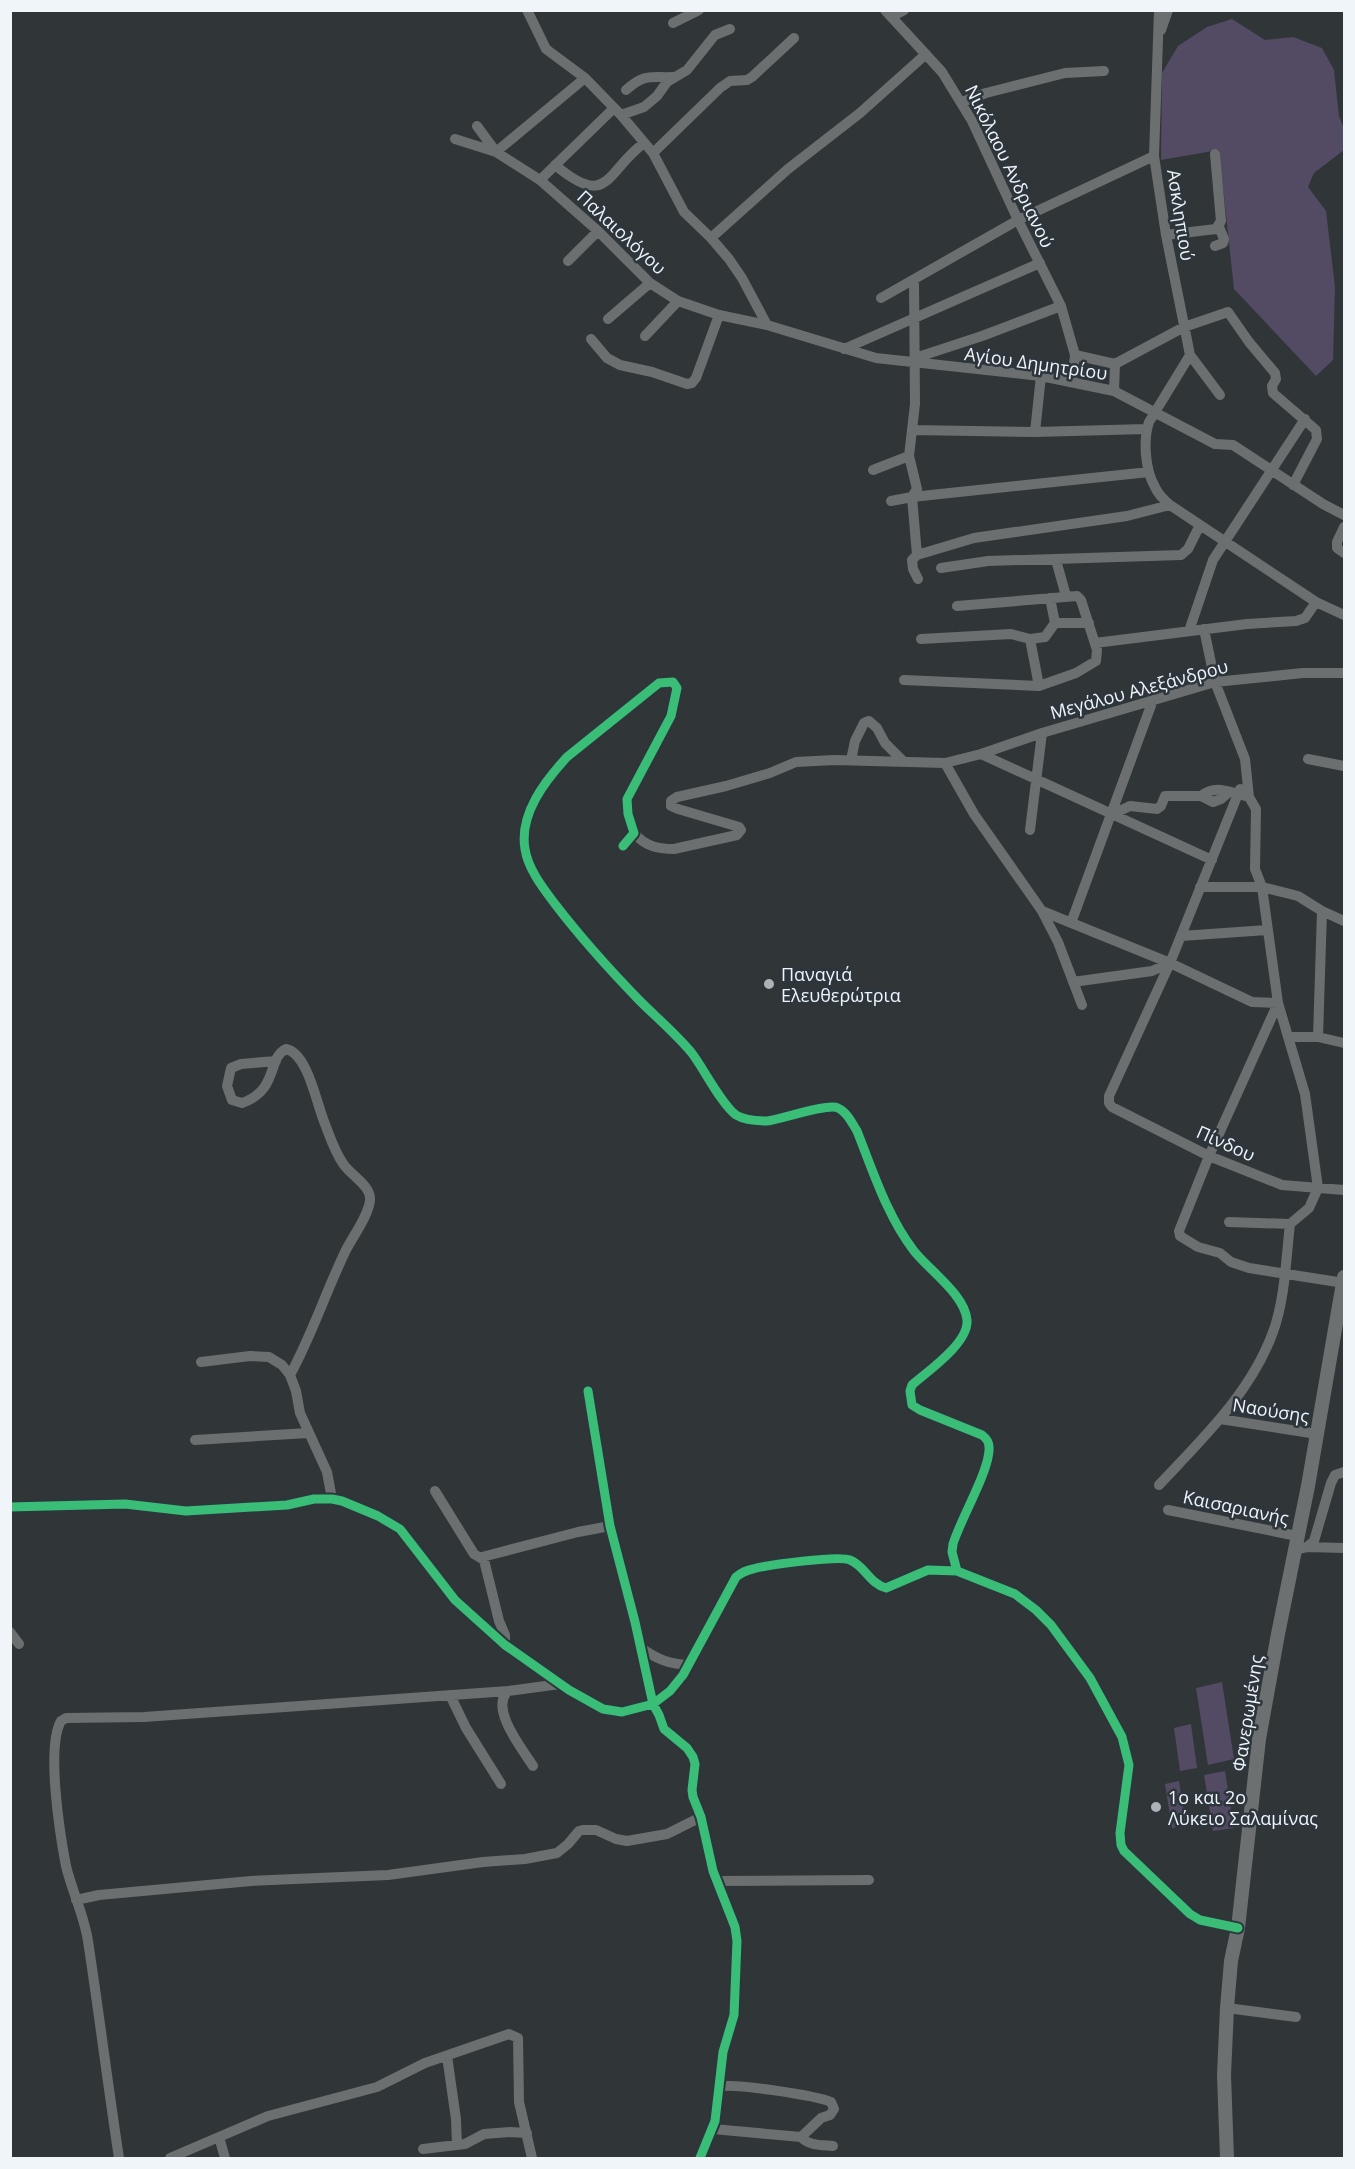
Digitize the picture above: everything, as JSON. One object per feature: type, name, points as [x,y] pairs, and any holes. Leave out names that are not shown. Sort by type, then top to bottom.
[{"type":"main road","name":"Φανερωμένης","points":[[1227,2158],[1224,2075],[1227,2008],[1259,1739],[1300,1545],[1344,1281]]},
{"type":"street","points":[[527,10],[546,49],[585,78],[653,153],[684,212],[711,238],[742,278],[767,325]]},
{"type":"street","points":[[674,23],[699,10]]},
{"type":"street","points":[[888,14],[904,10]]},
{"type":"street","name":"Ασκληπιού","points":[[1159,10],[1154,156],[1166,235],[1190,355]]},
{"type":"street","points":[[1157,42],[1168,10]]},
{"type":"street","name":"Νικόλαου Ανδριανού","points":[[888,14],[942,72],[962,102],[1061,306],[1075,355]]},
{"type":"street","points":[[540,180],[618,112],[644,107],[657,96],[667,82],[687,69],[715,35],[730,29]]},
{"type":"street","points":[[653,153],[720,88],[730,81],[747,80],[752,77],[794,38]]},
{"type":"street","points":[[711,238],[788,169],[860,112],[926,54]]},
{"type":"street","points":[[962,102],[986,93],[1065,73],[1104,71]]},
{"type":"street","points":[[626,90],[637,80],[648,77],[674,78]]},
{"type":"street","points":[[455,139],[496,152],[585,78]]},
{"type":"street","name":"Παλαιολόγου","points":[[477,126],[496,152],[540,180],[598,231],[650,283],[678,301],[718,315],[767,325]]},
{"type":"street","points":[[555,165],[578,183],[597,186],[609,179],[634,150],[644,143]]},
{"type":"street","points":[[1215,154],[1221,221],[1219,227],[1224,240],[1223,243],[1215,246]]},
{"type":"street","points":[[881,298],[1018,220],[1154,156]]},
{"type":"street","points":[[1166,235],[1219,227]]},
{"type":"street","points":[[568,261],[598,231]]},
{"type":"street","points":[[844,349],[1040,263]]},
{"type":"street","points":[[914,280],[915,404],[909,456],[917,489],[912,497],[917,555]]},
{"type":"street","points":[[608,319],[650,283]]},
{"type":"street","points":[[645,336],[678,301]]},
{"type":"street","points":[[915,360],[1061,306]]},
{"type":"street","points":[[1072,381],[1075,355],[1114,364],[1184,327],[1228,312],[1275,373],[1273,393],[1316,430],[1317,439],[1293,485]]},
{"type":"street","points":[[591,339],[607,358],[620,365],[652,372],[687,384],[692,383],[696,378],[718,315]]},
{"type":"street","name":"Αγίου Δημητρίου","points":[[767,325],[876,358],[915,360],[1041,376],[1114,391],[1215,444],[1233,445],[1293,485],[1344,515]]},
{"type":"street","points":[[1220,395],[1190,355],[1154,412],[1146,429],[1149,472],[1154,485],[1170,506],[1316,602],[1344,615]]},
{"type":"street","points":[[1114,364],[1114,391]]},
{"type":"street","points":[[1035,432],[1041,376]]},
{"type":"street","points":[[1189,631],[1213,560],[1305,419]]},
{"type":"street","points":[[912,430],[1035,432],[1146,429]]},
{"type":"street","points":[[873,470],[909,456]]},
{"type":"street","points":[[891,501],[1149,472]]},
{"type":"street","points":[[918,579],[912,560],[917,555],[975,538],[1127,516],[1170,506]]},
{"type":"street","points":[[941,568],[988,561],[1181,555],[1188,549],[1200,525]]},
{"type":"street","points":[[1344,527],[1337,542],[1338,548],[1344,553]]},
{"type":"street","points":[[1056,560],[1066,596]]},
{"type":"street","points":[[904,680],[1039,686],[1076,673],[1093,664],[1098,656],[1089,623],[1080,598],[1077,596],[957,606]]},
{"type":"street","points":[[921,639],[1011,634],[1030,639],[1042,639],[1055,623],[1050,598]]},
{"type":"street","points":[[1095,643],[1204,629],[1296,621],[1305,618],[1316,602]]},
{"type":"street","points":[[1055,623],[1089,623]]},
{"type":"street","points":[[1073,982],[1152,971],[1170,963],[1239,794],[1247,771],[1245,759],[1215,682],[1204,629]]},
{"type":"street","points":[[1030,639],[1039,686]]},
{"type":"street","name":"Μεγάλου Αλεξάνδρου","points":[[634,833],[644,843],[664,849],[737,836],[741,830],[739,827],[678,809],[672,806],[671,801],[677,797],[770,773],[796,762],[851,760],[945,763],[1215,682],[1293,674],[1344,673]]},
{"type":"street","points":[[623,846],[634,833],[628,814],[627,799],[671,716],[677,687],[673,682],[659,683],[556,768],[535,800],[525,824],[524,841],[527,859],[542,886],[574,929],[605,965],[691,1052],[710,1082],[736,1115],[767,1121],[833,1107],[839,1108],[857,1131],[894,1219],[913,1250],[956,1297],[967,1320],[965,1332],[956,1346],[912,1385],[910,1391],[912,1405],[982,1435],[987,1439],[989,1445],[978,1484],[953,1544],[952,1552],[957,1571]]},
{"type":"street","points":[[1071,923],[1113,814],[1153,700]]},
{"type":"street","points":[[851,760],[855,741],[864,723],[869,721],[877,728],[885,743],[903,761]]},
{"type":"street","points":[[1030,830],[1042,733]]},
{"type":"street","points":[[981,754],[1212,860]]},
{"type":"street","points":[[1308,759],[1344,766]]},
{"type":"street","points":[[945,763],[974,814],[1042,911],[1058,942],[1082,1005]]},
{"type":"street","points":[[1113,814],[1130,806],[1156,809],[1161,806],[1165,796],[1201,796],[1205,792],[1219,788],[1239,794],[1256,809],[1255,869],[1262,886],[1278,1003],[1305,1094],[1318,1188],[1309,1208],[1290,1224],[1229,1222]]},
{"type":"street","points":[[1200,887],[1262,886],[1298,896],[1344,921]]},
{"type":"street","points":[[1042,911],[1170,963],[1252,1002],[1278,1003]]},
{"type":"street","points":[[1318,1037],[1322,911]]},
{"type":"street","points":[[1181,936],[1267,930]]},
{"type":"street","name":"Πίνδου","points":[[1170,963],[1109,1096],[1109,1103],[1112,1107],[1209,1156],[1282,1185],[1344,1190]]},
{"type":"street","points":[[1278,1003],[1209,1156],[1180,1225],[1180,1236],[1198,1247],[1220,1253],[1231,1262],[1249,1268],[1344,1281]]},
{"type":"street","points":[[1288,1037],[1318,1037],[1344,1043]]},
{"type":"street","points":[[276,1061],[241,1064],[231,1068],[227,1086],[232,1100],[242,1103],[257,1095],[266,1086],[282,1051],[286,1049],[295,1052],[309,1078],[321,1117],[338,1156],[370,1194],[370,1203],[346,1249],[321,1303],[302,1353],[290,1375]]},
{"type":"street","points":[[1159,1485],[1220,1419],[1254,1372],[1268,1345],[1277,1320],[1290,1224]]},
{"type":"street","points":[[201,1362],[250,1356],[269,1357],[282,1365],[290,1375],[308,1433],[327,1473],[332,1499]]},
{"type":"street","points":[[588,1391],[610,1526],[653,1704],[664,1729],[687,1748],[693,1757],[692,1790],[701,1817],[716,1881],[735,1927],[738,1952],[734,2015],[723,2052],[713,2129],[700,2158]]},
{"type":"street","name":"Ναούσης","points":[[1220,1419],[1317,1434]]},
{"type":"street","points":[[195,1440],[308,1433]]},
{"type":"street","points":[[1300,1545],[1314,1540],[1331,1482],[1335,1475],[1344,1472]]},
{"type":"street","points":[[435,1491],[474,1554],[482,1557],[610,1526]]},
{"type":"street","points":[[10,1508],[125,1504],[186,1511],[235,1509],[332,1499],[378,1516],[400,1529],[455,1600],[505,1645],[586,1701],[603,1709],[630,1711],[653,1704],[670,1691],[688,1665],[736,1577],[752,1569],[846,1558],[859,1565],[876,1584],[886,1588],[928,1570],[957,1571],[1014,1594],[1036,1610],[1051,1625],[1090,1678],[1122,1737],[1129,1758],[1120,1833],[1124,1851],[1190,1914],[1200,1920],[1238,1928]]},
{"type":"street","name":"Καισαριανής","points":[[1167,1510],[1300,1545],[1344,1548]]},
{"type":"street","points":[[482,1557],[505,1635],[505,1645]]},
{"type":"street","points":[[10,1632],[19,1644]]},
{"type":"street","points":[[640,1647],[666,1662],[688,1665]]},
{"type":"street","points":[[119,2158],[88,1939],[66,1866],[54,1784],[59,1725],[66,1718],[144,1717],[508,1691],[560,1684]]},
{"type":"street","points":[[508,1691],[502,1702],[507,1724],[533,1766]]},
{"type":"street","points":[[450,1695],[466,1728],[501,1784]]},
{"type":"street","points":[[76,1900],[99,1895],[251,1881],[388,1875],[483,1862],[525,1859],[557,1853],[583,1830],[596,1830],[627,1841],[667,1834],[701,1817]]},
{"type":"street","points":[[716,1881],[868,1880]]},
{"type":"street","points":[[1227,2008],[1296,2017]]},
{"type":"street","points":[[170,2158],[268,2116],[377,2087],[415,2067],[508,2034],[518,2038],[519,2102],[532,2158]]},
{"type":"street","points":[[447,2056],[456,2119],[457,2145]]},
{"type":"street","points":[[713,2129],[801,2137],[821,2118],[830,2115],[834,2109],[831,2102],[817,2098],[738,2086],[719,2087]]},
{"type":"street","points":[[423,2149],[465,2144],[484,2134],[497,2132],[528,2133]]},
{"type":"street","points":[[219,2137],[225,2158]]},
{"type":"street","points":[[801,2137],[805,2142],[813,2145],[833,2146]]},
{"type":"shaded area","points":[[1232,19],[1265,40],[1293,37],[1322,48],[1334,70],[1339,116],[1344,129],[1344,150],[1314,173],[1308,187],[1326,211],[1335,287],[1333,360],[1316,376],[1234,289],[1219,150],[1161,160],[1162,73],[1178,46],[1207,27]]},
{"type":"shaded area","points":[[1222,1682],[1234,1759],[1208,1765],[1196,1688]]},
{"type":"shaded area","points":[[1191,1724],[1197,1768],[1180,1771],[1174,1728]]},
{"type":"shaded area","points":[[1225,1771],[1234,1828],[1213,1831],[1204,1775]]},
{"type":"shaded area","points":[[1179,1781],[1186,1825],[1172,1828],[1165,1784]]},
{"type":"cycle path","points":[[623,846],[634,833],[628,814],[627,799],[671,716],[677,688],[673,682],[659,683],[567,757],[542,787],[526,823],[524,836],[529,864],[565,917],[617,977],[679,1038],[691,1052],[724,1103],[736,1115],[747,1119],[767,1121],[815,1109],[833,1107],[844,1112],[857,1131],[881,1193],[904,1237],[960,1301],[967,1320],[962,1338],[946,1356],[912,1385],[910,1391],[912,1405],[982,1435],[988,1443],[985,1468],[953,1544],[952,1552],[957,1571]]},
{"type":"cycle path","points":[[588,1391],[610,1526],[653,1704],[670,1691],[683,1675],[736,1577],[746,1571],[787,1563],[843,1559],[860,1566],[876,1583],[886,1588],[928,1570],[957,1571],[1015,1594],[1036,1610],[1051,1625],[1090,1678],[1122,1737],[1129,1765],[1120,1833],[1124,1851],[1190,1914],[1200,1920],[1238,1928]]},
{"type":"cycle path","points":[[10,1507],[125,1504],[186,1511],[287,1505],[314,1499],[342,1501],[378,1516],[400,1529],[455,1600],[505,1645],[569,1690],[603,1709],[622,1712],[653,1704],[664,1729],[687,1748],[693,1757],[695,1764],[693,1797],[701,1817],[713,1871],[735,1927],[737,1941],[734,2015],[723,2052],[715,2121],[700,2158]]},
{"type":"place","name":"Παναγιά Ελευθερώτρια","points":[[769,984]]},
{"type":"place","name":"1ο και 2ο Λύκειο Σαλαμίνας","points":[[1156,1807]]}]
